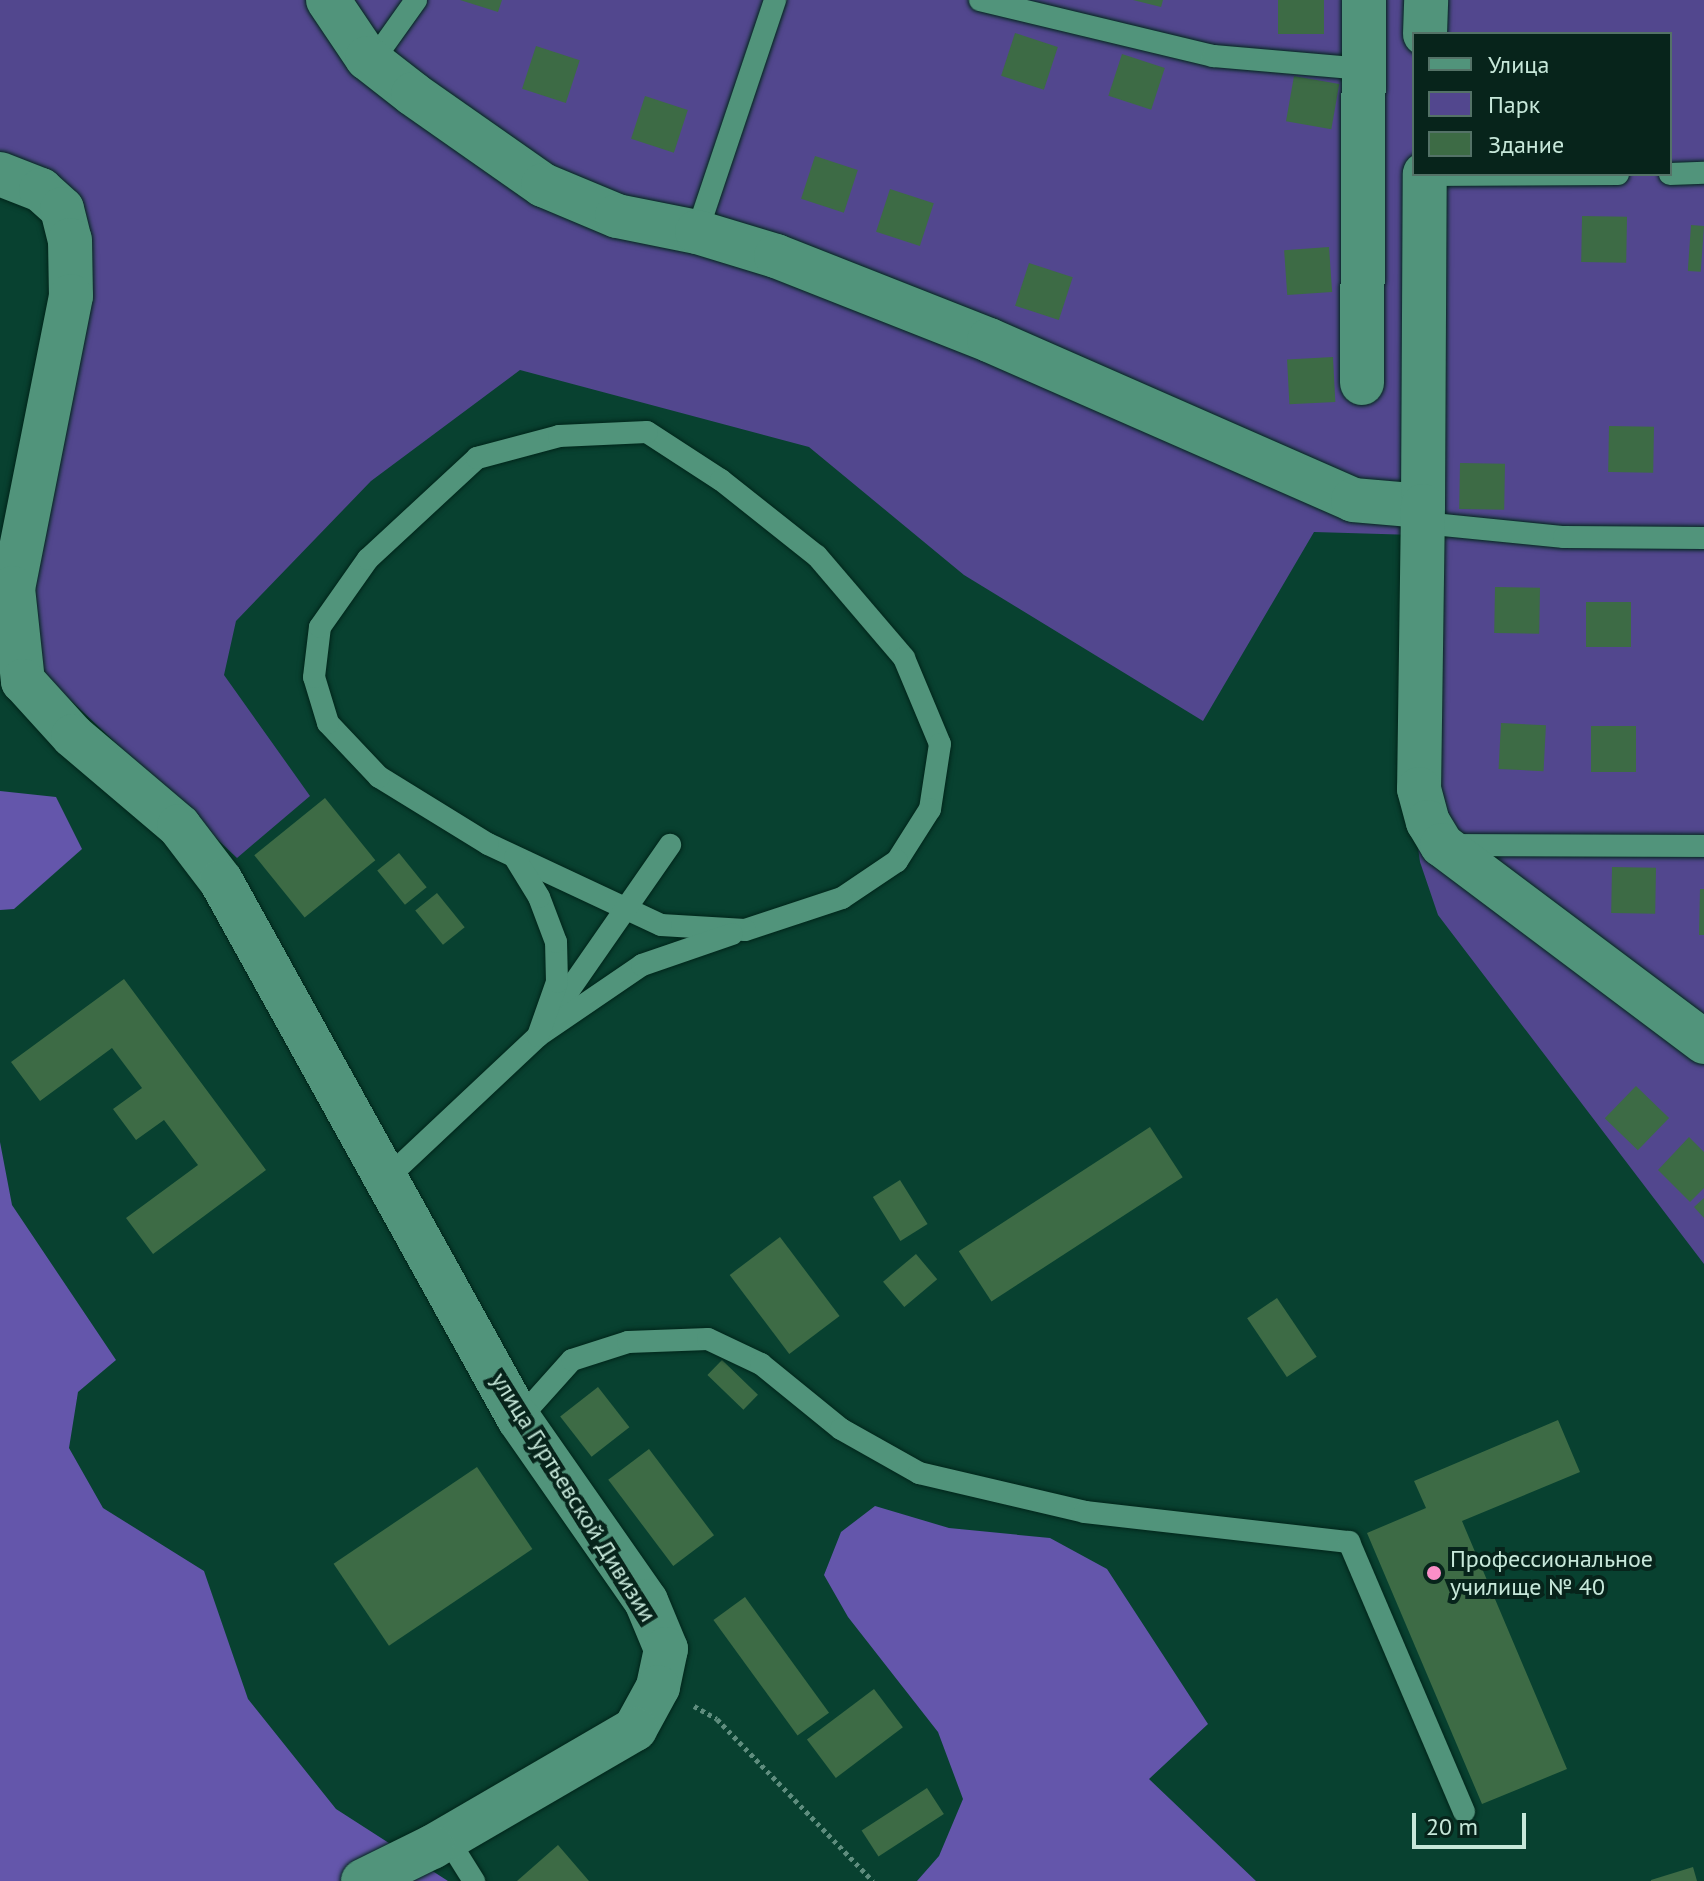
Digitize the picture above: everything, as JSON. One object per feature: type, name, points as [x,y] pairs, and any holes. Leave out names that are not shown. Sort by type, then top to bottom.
[{"type":"street","points":[[328,0],[372,62],[543,185],[617,216],[697,232],[776,256],[989,340],[1353,500],[1423,515]]},
{"type":"street","points":[[1362,383],[1364,0]]},
{"type":"street","points":[[1425,32],[1426,0]]},
{"type":"street","name":"улица Гуртьевской Дивизии","points":[[0,174],[41,190],[62,209],[70,240],[71,296],[13,588],[23,681],[73,736],[179,826],[242,913],[519,1419],[646,1601],[666,1649],[658,1687],[635,1729],[447,1838],[363,1881]]},
{"type":"street","points":[[1424,176],[1419,789],[1428,822],[1442,845],[1704,1042]]},
{"type":"lane","points":[[372,62],[416,0]]},
{"type":"lane","points":[[697,232],[775,0]]},
{"type":"lane","points":[[980,0],[1213,56],[1364,69]]},
{"type":"lane","points":[[1672,174],[1704,173]]},
{"type":"lane","points":[[387,1178],[538,1036],[642,965],[842,898],[897,861],[930,809],[940,744],[904,658],[817,556],[721,480],[647,432],[559,436],[477,458],[368,559],[320,627],[314,677],[328,723],[379,777],[515,858],[661,925],[745,930]]},
{"type":"lane","points":[[1423,515],[1564,537],[1704,538]]},
{"type":"lane","points":[[538,1036],[670,845]]},
{"type":"lane","points":[[1442,845],[1704,846]]},
{"type":"lane","points":[[515,858],[539,897],[556,942],[557,982],[538,1036]]},
{"type":"lane","points":[[519,1419],[572,1360],[628,1342],[708,1339],[761,1364],[841,1429],[919,1473],[1085,1512],[1349,1542],[1464,1811]]},
{"type":"lane","points":[[447,1838],[474,1881]]},
{"type":"path","points":[[658,1687],[717,1719],[873,1881]]},
{"type":"green space","points":[[0,0],[1704,0],[1704,1264],[1438,915],[1420,862],[1411,798],[1415,535],[1314,532],[1203,721],[964,575],[809,447],[520,370],[371,481],[236,621],[224,675],[310,796],[237,858],[45,676],[25,623],[87,228],[0,165]]},
{"type":"shaded area","points":[[0,791],[56,797],[82,849],[14,909],[0,910]]},
{"type":"shaded area","points":[[0,1142],[12,1205],[116,1360],[78,1392],[69,1448],[103,1508],[204,1571],[248,1699],[336,1809],[448,1881],[0,1881]]},
{"type":"shaded area","points":[[875,1506],[949,1528],[1050,1538],[1107,1569],[1208,1724],[1149,1779],[1256,1881],[917,1881],[939,1856],[963,1799],[938,1732],[848,1617],[824,1575],[841,1532]]},
{"type":"building","points":[[460,0],[502,0],[498,12]]},
{"type":"building","points":[[1133,0],[1163,0],[1161,7]]},
{"type":"building","points":[[1278,0],[1324,0],[1324,34],[1278,34]]},
{"type":"building","points":[[1015,33],[1058,47],[1044,90],[1001,76]]},
{"type":"building","points":[[536,46],[580,60],[566,103],[522,89]]},
{"type":"building","points":[[1122,54],[1165,68],[1151,110],[1108,96]]},
{"type":"building","points":[[1294,76],[1339,84],[1331,129],[1286,121]]},
{"type":"building","points":[[645,96],[688,110],[674,153],[631,139]]},
{"type":"building","points":[[815,156],[858,170],[844,213],[801,199]]},
{"type":"building","points":[[890,189],[934,203],[920,246],[876,232]]},
{"type":"building","points":[[1582,216],[1627,217],[1626,263],[1581,262]]},
{"type":"building","points":[[1691,225],[1704,226],[1701,272],[1688,271]]},
{"type":"building","points":[[1329,247],[1332,292],[1287,295],[1284,250]]},
{"type":"building","points":[[1029,263],[1073,277],[1059,320],[1015,306]]},
{"type":"building","points":[[1333,357],[1335,402],[1289,404],[1287,359]]},
{"type":"building","points":[[1609,426],[1654,427],[1653,473],[1608,472]]},
{"type":"building","points":[[1460,463],[1505,464],[1504,510],[1459,509]]},
{"type":"building","points":[[1495,587],[1540,588],[1539,634],[1494,633]]},
{"type":"building","points":[[1586,602],[1631,602],[1631,647],[1586,647]]},
{"type":"building","points":[[1501,723],[1546,725],[1544,771],[1499,769]]},
{"type":"building","points":[[1591,726],[1636,726],[1636,772],[1591,772]]},
{"type":"building","points":[[325,798],[375,860],[305,917],[254,855]]},
{"type":"building","points":[[399,853],[427,887],[405,905],[377,871]]},
{"type":"building","points":[[1612,867],[1656,868],[1655,914],[1611,913]]},
{"type":"building","points":[[1700,889],[1704,889],[1704,935],[1699,935]]},
{"type":"building","points":[[437,893],[465,927],[443,945],[415,911]]},
{"type":"building","points":[[124,979],[266,1170],[153,1254],[126,1218],[198,1165],[164,1120],[136,1140],[113,1109],[142,1088],[112,1048],[40,1101],[11,1062]]},
{"type":"building","points":[[1636,1086],[1669,1118],[1638,1150],[1605,1118]]},
{"type":"building","points":[[1150,1127],[1183,1177],[991,1301],[959,1251]]},
{"type":"building","points":[[1689,1137],[1704,1152],[1704,1188],[1690,1202],[1658,1170]]},
{"type":"building","points":[[900,1180],[928,1224],[900,1241],[873,1197]]},
{"type":"building","points":[[1704,1198],[1704,1218],[1694,1207]]},
{"type":"building","points":[[780,1237],[840,1316],[789,1354],[730,1275]]},
{"type":"building","points":[[916,1254],[937,1279],[904,1307],[883,1282]]},
{"type":"building","points":[[1277,1298],[1317,1357],[1287,1377],[1247,1318]]},
{"type":"building","points":[[722,1360],[758,1395],[743,1410],[707,1375]]},
{"type":"building","points":[[598,1387],[629,1427],[592,1457],[560,1417]]},
{"type":"building","name":"Профессиональное училище № 40","points":[[1558,1420],[1580,1472],[1462,1521],[1567,1769],[1482,1804],[1367,1533],[1426,1508],[1414,1481]]},
{"type":"building","points":[[649,1449],[714,1535],[673,1566],[608,1480]]},
{"type":"building","points":[[477,1467],[532,1549],[389,1646],[334,1564]]},
{"type":"building","points":[[745,1597],[829,1713],[798,1736],[713,1620]]},
{"type":"building","points":[[874,1689],[903,1727],[836,1778],[807,1740]]},
{"type":"building","points":[[927,1788],[944,1814],[878,1856],[862,1830]]},
{"type":"building","points":[[558,1845],[589,1881],[517,1881]]},
{"type":"building","points":[[1693,1867],[1697,1881],[1651,1881],[1651,1880]]},
{"type":"place","name":"Профессиональное училище № 40","points":[[1434,1573]]}]
